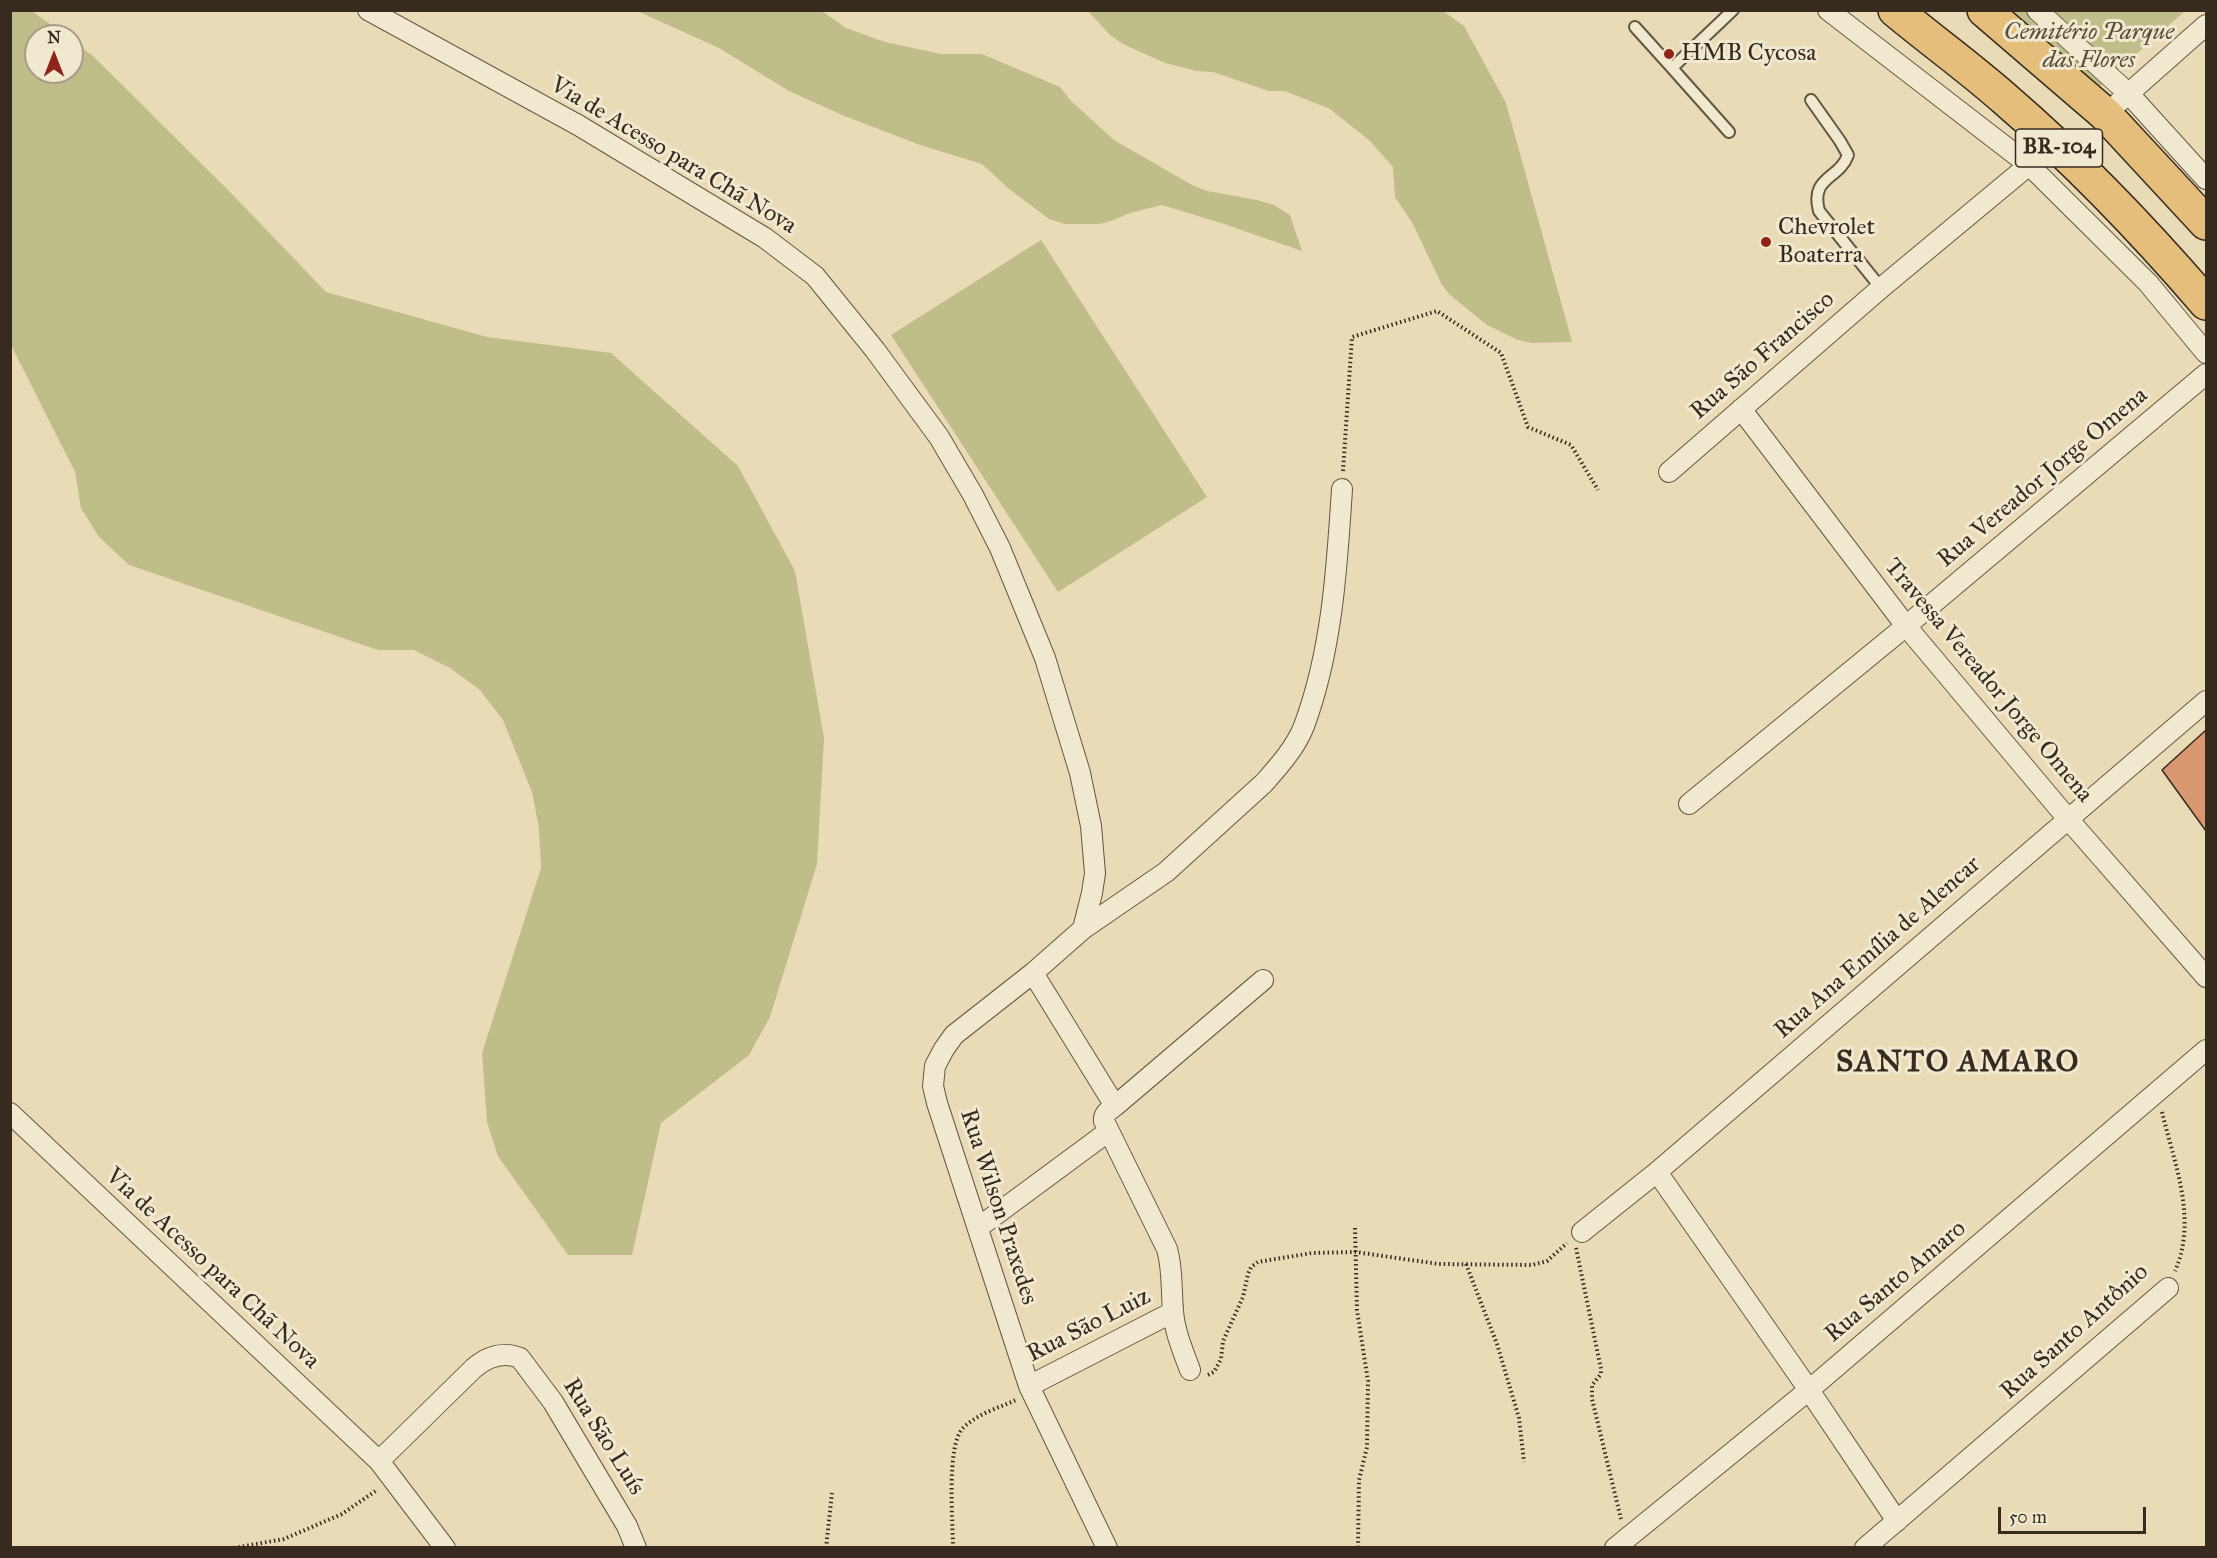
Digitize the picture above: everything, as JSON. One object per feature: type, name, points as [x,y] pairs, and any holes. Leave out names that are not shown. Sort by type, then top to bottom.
[{"type":"highway","name":"BR-104","points":[[1894,10],[2004,97],[2055,143],[2206,303]]},
{"type":"highway","name":"BR-104","points":[[2001,21],[2117,104],[2206,223]]},
{"type":"street","name":"Via de Acesso para Chã Nova","points":[[368,10],[578,125],[765,238],[815,276],[875,350],[939,437],[973,495],[1000,548],[1045,658],[1080,773],[1091,826],[1095,873],[1083,929]]},
{"type":"street","points":[[1828,10],[2029,165],[2148,283],[2206,353]]},
{"type":"street","points":[[2037,10],[2117,104],[2206,178]]},
{"type":"street","points":[[2117,104],[2206,25]]},
{"type":"street","name":"Rua São Francisco","points":[[1669,472],[1881,288],[2029,165]]},
{"type":"street","name":"Rua Vereador Jorge Omena","points":[[1689,804],[1906,626],[2206,374]]},
{"type":"street","name":"Travessa Vereador Jorge Omena","points":[[1741,409],[1906,626],[2068,819],[2206,977]]},
{"type":"street","name":"Rua Wilson Praxedes","points":[[1107,1548],[1031,1389],[937,1103],[933,1086],[935,1066],[954,1035],[1033,973],[1083,929],[1167,872],[1264,783],[1278,766],[1298,735],[1306,717],[1328,634],[1338,563],[1342,489]]},
{"type":"street","name":"Rua Ana Emília de Alencar","points":[[1578,1234],[1656,1172],[2206,701]]},
{"type":"street","points":[[1033,973],[1115,1106]]},
{"type":"street","points":[[1190,1370],[1180,1343],[1173,1312],[1172,1273],[1167,1249],[1103,1117],[1263,980]]},
{"type":"street","name":"Rua Santo Amaro","points":[[1620,1543],[1809,1389],[2206,1050]]},
{"type":"street","name":"Via de Acesso para Chã Nova","points":[[10,1113],[379,1461],[445,1548]]},
{"type":"street","points":[[979,1227],[1109,1131]]},
{"type":"street","points":[[1656,1172],[1809,1389],[1898,1521]]},
{"type":"street","name":"Rua Santo Antônio","points":[[1865,1548],[2168,1288]]},
{"type":"street","name":"Rua São Luiz","points":[[1031,1389],[1173,1312]]},
{"type":"street","name":"Rua São Luís","points":[[379,1461],[480,1363],[500,1355],[511,1354],[519,1358],[553,1402],[627,1526],[636,1548]]},
{"type":"lane","points":[[1672,68],[1734,10]]},
{"type":"lane","points":[[1635,27],[1729,132]]},
{"type":"lane","points":[[1811,100],[1848,155],[1844,164],[1822,183],[1818,190],[1816,195],[1819,211],[1881,288]]},
{"type":"path","points":[[1342,489],[1352,337],[1437,311],[1501,353],[1528,427],[1570,445],[1598,490]]},
{"type":"path","name":"Rua Santo Antônio","points":[[2158,1092],[2182,1193],[2185,1219],[2180,1262],[2168,1288]]},
{"type":"path","points":[[1355,1228],[1357,1310],[1368,1390],[1367,1447],[1359,1480],[1358,1548]]},
{"type":"path","points":[[1190,1370],[1196,1377],[1205,1377],[1214,1372],[1221,1359],[1223,1341],[1243,1297],[1248,1274],[1251,1267],[1258,1262],[1312,1253],[1355,1252],[1439,1264],[1532,1266],[1547,1261],[1578,1234]]},
{"type":"path","points":[[1578,1234],[1602,1374],[1592,1385],[1592,1399],[1620,1543]]},
{"type":"path","points":[[1466,1264],[1497,1344],[1519,1418],[1524,1462]]},
{"type":"path","points":[[953,1548],[955,1442],[961,1430],[976,1417],[1031,1389]]},
{"type":"path","points":[[234,1548],[284,1539],[342,1514],[393,1479]]},
{"type":"path","points":[[826,1548],[832,1492]]},
{"type":"green space","points":[[11,10],[32,11],[50,24],[24,24],[24,84],[84,84],[84,50],[231,193],[326,292],[487,337],[611,353],[738,466],[795,571],[824,738],[817,864],[770,1017],[749,1055],[661,1123],[632,1255],[568,1255],[498,1156],[487,1122],[482,1053],[541,868],[539,828],[532,792],[503,720],[480,690],[450,668],[414,650],[378,650],[129,565],[99,537],[81,508],[75,472],[11,345]]},
{"type":"green space","points":[[637,11],[822,11],[846,28],[885,42],[941,54],[982,54],[1060,87],[1070,100],[1114,140],[1192,185],[1207,191],[1274,205],[1290,215],[1302,251],[1162,205],[1099,224],[1065,224],[1049,219],[1008,188],[982,164],[920,145],[842,115],[789,91],[719,48]]},
{"type":"green space","points":[[1088,11],[1443,11],[1464,26],[1506,103],[1572,342],[1531,343],[1518,340],[1487,325],[1449,294],[1441,283],[1413,224],[1395,197],[1393,167],[1370,141],[1330,109],[1285,91],[1269,91],[1213,72],[1197,71],[1165,63],[1123,44],[1110,35]]},
{"type":"green space","name":"Cemitério Parque das Flores","points":[[1989,11],[2185,11],[2091,94]]},
{"type":"green space","points":[[1041,240],[1207,497],[1058,592],[891,335]]},
{"type":"building","points":[[2206,730],[2206,831],[2162,770]]},
{"type":"place","name":"HMB Cycosa","points":[[1669,54]]},
{"type":"place","name":"Chevrolet Boaterra","points":[[1766,242]]},
{"type":"district","name":"SANTO AMARO","points":[[1958,1064]]}]
